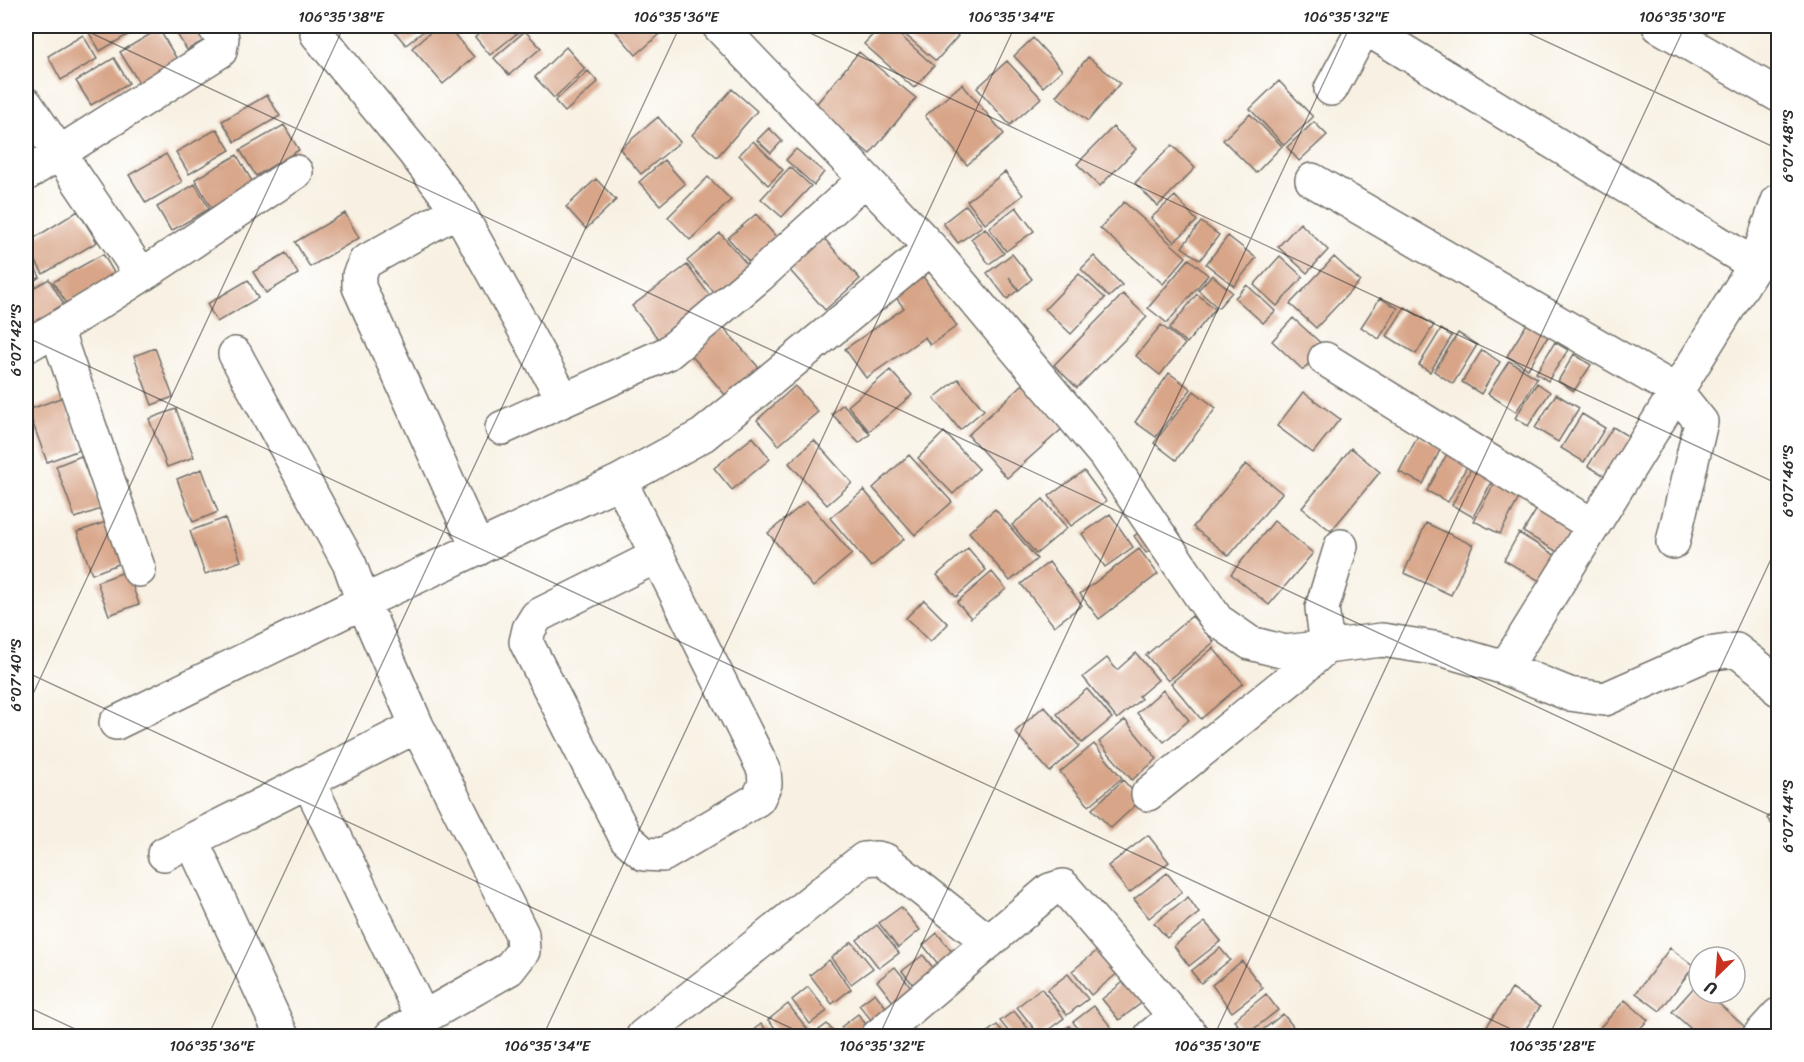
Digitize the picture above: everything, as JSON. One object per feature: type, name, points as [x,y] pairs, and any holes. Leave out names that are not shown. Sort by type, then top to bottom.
[{"type":"street","points":[[26,174],[219,51],[222,38],[214,26]]},
{"type":"street","points":[[719,26],[931,248],[1105,455],[1216,620],[1250,643],[1285,652],[1382,640],[1440,649],[1505,668],[1569,694],[1605,699],[1707,654],[1736,650],[1767,674],[1779,689]]},
{"type":"street","points":[[1332,89],[1365,26],[1755,265]]},
{"type":"street","points":[[1659,26],[1779,95]]},
{"type":"street","points":[[317,34],[458,210],[556,386]]},
{"type":"street","points":[[26,104],[141,274]]},
{"type":"street","points":[[26,345],[56,329],[296,172]]},
{"type":"street","points":[[502,428],[668,353],[759,276],[864,180]]},
{"type":"street","points":[[1312,180],[1676,391],[1701,422],[1672,543]]},
{"type":"street","points":[[1505,668],[1755,265],[1779,201]]},
{"type":"street","points":[[458,210],[365,262],[359,275],[359,287],[478,549]]},
{"type":"street","points":[[116,723],[363,602],[620,481],[703,435],[931,248]]},
{"type":"street","points":[[56,329],[139,570]]},
{"type":"street","points":[[235,354],[350,565],[363,602],[417,726],[522,934],[523,951],[509,969],[391,1036]]},
{"type":"street","points":[[1325,359],[1592,525]]},
{"type":"street","points":[[620,481],[764,770],[765,784],[758,799],[663,855],[644,854],[626,838],[526,642],[529,629],[537,616],[657,556]]},
{"type":"street","points":[[1327,646],[1322,608],[1341,546]]},
{"type":"street","points":[[1148,794],[1293,677],[1327,646]]},
{"type":"street","points":[[282,1036],[178,847],[417,726]]},
{"type":"street","points":[[308,781],[423,1018]]},
{"type":"street","points":[[643,1036],[864,859],[870,857],[885,860],[989,942]]},
{"type":"street","points":[[878,1036],[1050,890],[1063,886],[1172,1030]]},
{"type":"street","points":[[1759,1036],[1779,1015]]},
{"type":"building","points":[[97,26],[143,26],[100,51],[88,31]]},
{"type":"building","points":[[172,26],[203,26],[210,37],[187,50]]},
{"type":"building","points":[[390,26],[430,26],[406,45]]},
{"type":"building","points":[[438,26],[447,26],[474,57],[443,84],[412,48]]},
{"type":"building","points":[[489,26],[525,27],[490,55],[475,37]]},
{"type":"building","points":[[611,26],[650,26],[659,35],[636,55]]},
{"type":"building","points":[[881,26],[890,26],[934,66],[914,88],[864,44]]},
{"type":"building","points":[[895,26],[946,26],[958,36],[936,61]]},
{"type":"building","points":[[159,29],[178,61],[139,83],[120,52]]},
{"type":"building","points":[[525,31],[541,48],[509,75],[494,58]]},
{"type":"building","points":[[83,35],[97,59],[61,80],[48,56]]},
{"type":"building","points":[[1033,38],[1062,70],[1043,87],[1014,56]]},
{"type":"building","points":[[566,47],[585,69],[554,98],[535,77]]},
{"type":"building","points":[[859,52],[916,98],[870,154],[813,108]]},
{"type":"building","points":[[1088,57],[1120,83],[1088,121],[1056,96]]},
{"type":"building","points":[[114,58],[129,83],[91,105],[76,81]]},
{"type":"building","points":[[1007,61],[1041,98],[1010,125],[977,88]]},
{"type":"building","points":[[588,71],[598,82],[565,112],[555,101]]},
{"type":"building","points":[[1279,81],[1313,117],[1284,145],[1250,109]]},
{"type":"building","points":[[962,84],[1004,134],[967,165],[925,116]]},
{"type":"building","points":[[732,89],[757,111],[717,157],[692,135]]},
{"type":"building","points":[[267,95],[280,116],[235,142],[222,121]]},
{"type":"building","points":[[1250,114],[1282,146],[1256,173],[1223,140]]},
{"type":"building","points":[[658,117],[680,142],[641,174],[620,149]]},
{"type":"building","points":[[1314,122],[1327,135],[1299,161],[1287,147]]},
{"type":"building","points":[[284,125],[299,150],[256,176],[240,150]]},
{"type":"building","points":[[1113,127],[1136,149],[1100,186],[1077,164]]},
{"type":"building","points":[[769,128],[782,141],[771,153],[757,140]]},
{"type":"building","points":[[217,129],[230,150],[189,174],[176,152]]},
{"type":"building","points":[[753,141],[783,170],[768,185],[739,155]]},
{"type":"building","points":[[1172,145],[1195,168],[1158,206],[1135,183]]},
{"type":"building","points":[[796,149],[824,172],[814,185],[786,160]]},
{"type":"building","points":[[166,154],[182,182],[146,203],[129,175]]},
{"type":"building","points":[[237,155],[253,183],[211,208],[195,179]]},
{"type":"building","points":[[664,160],[685,184],[660,205],[639,182]]},
{"type":"building","points":[[790,167],[811,186],[782,217],[761,199]]},
{"type":"building","points":[[1005,172],[1023,195],[985,224],[967,201]]},
{"type":"building","points":[[708,177],[731,200],[690,240],[668,217]]},
{"type":"building","points":[[596,179],[616,200],[586,229],[566,207]]},
{"type":"building","points":[[195,184],[209,209],[171,231],[157,207]]},
{"type":"building","points":[[1175,196],[1197,221],[1174,242],[1151,218]]},
{"type":"building","points":[[1124,202],[1186,257],[1163,284],[1100,228]]},
{"type":"building","points":[[966,205],[982,226],[958,243],[943,223]]},
{"type":"building","points":[[1016,207],[1034,231],[1006,251],[989,228]]},
{"type":"building","points":[[78,211],[97,242],[43,274],[26,243]]},
{"type":"building","points":[[345,213],[359,238],[310,267],[295,242]]},
{"type":"building","points":[[756,214],[787,249],[759,273],[728,238]]},
{"type":"building","points":[[1201,222],[1219,235],[1200,260],[1182,247]]},
{"type":"building","points":[[1300,223],[1328,250],[1307,273],[1278,247]]},
{"type":"building","points":[[985,228],[1004,253],[989,264],[971,239]]},
{"type":"building","points":[[720,233],[757,276],[724,304],[687,261]]},
{"type":"building","points":[[822,236],[860,279],[825,310],[787,267]]},
{"type":"building","points":[[1228,236],[1256,258],[1234,286],[1206,264]]},
{"type":"building","points":[[26,252],[40,277],[26,286]]},
{"type":"building","points":[[286,253],[298,274],[266,293],[253,272]]},
{"type":"building","points":[[103,254],[116,276],[67,304],[53,282]]},
{"type":"building","points":[[1012,254],[1032,279],[1019,290],[1009,277],[1018,290],[1007,299],[987,273]]},
{"type":"building","points":[[1094,256],[1122,285],[1109,297],[1081,269]]},
{"type":"building","points":[[1280,256],[1303,277],[1277,306],[1254,285]]},
{"type":"building","points":[[1334,257],[1360,281],[1316,328],[1290,304]]},
{"type":"building","points":[[1189,259],[1208,275],[1167,323],[1148,308]]},
{"type":"building","points":[[687,265],[714,301],[660,341],[632,306]]},
{"type":"building","points":[[1079,274],[1105,298],[1071,334],[1045,309]]},
{"type":"building","points":[[922,275],[957,326],[930,345],[925,337],[866,378],[845,349],[904,308],[894,295]]},
{"type":"building","points":[[1212,275],[1232,292],[1218,308],[1198,290]]},
{"type":"building","points":[[49,279],[69,313],[26,338],[26,292]]},
{"type":"building","points":[[248,280],[258,298],[217,322],[207,304]]},
{"type":"building","points":[[1247,285],[1275,311],[1263,323],[1235,298]]},
{"type":"building","points":[[1123,294],[1147,317],[1077,388],[1054,365]]},
{"type":"building","points":[[1197,294],[1215,309],[1187,343],[1169,329]]},
{"type":"building","points":[[1380,298],[1398,308],[1379,339],[1361,327]]},
{"type":"building","points":[[1405,307],[1434,325],[1416,354],[1387,336]]},
{"type":"building","points":[[1293,318],[1324,346],[1303,370],[1272,341]]},
{"type":"building","points":[[1528,322],[1549,335],[1528,369],[1507,356]]},
{"type":"building","points":[[1161,325],[1185,344],[1160,375],[1136,356]]},
{"type":"building","points":[[723,327],[760,369],[727,397],[691,355]]},
{"type":"building","points":[[1441,329],[1452,336],[1430,372],[1419,365]]},
{"type":"building","points":[[1458,333],[1477,345],[1453,384],[1434,371]]},
{"type":"building","points":[[1555,342],[1568,350],[1548,381],[1536,373]]},
{"type":"building","points":[[155,348],[173,397],[152,405],[134,356]]},
{"type":"building","points":[[1482,350],[1500,362],[1481,394],[1462,382]]},
{"type":"building","points":[[1574,354],[1591,365],[1574,391],[1558,381]]},
{"type":"building","points":[[1509,361],[1537,378],[1516,412],[1488,394]]},
{"type":"building","points":[[890,370],[912,395],[869,431],[848,406]]},
{"type":"building","points":[[1169,373],[1191,389],[1156,437],[1135,422]]},
{"type":"building","points":[[958,379],[984,410],[960,430],[934,398]]},
{"type":"building","points":[[1537,383],[1550,392],[1528,426],[1515,418]]},
{"type":"building","points":[[1023,384],[1063,428],[1007,478],[968,435]]},
{"type":"building","points":[[795,386],[818,412],[779,445],[757,420]]},
{"type":"building","points":[[1194,391],[1216,408],[1176,460],[1154,443]]},
{"type":"building","points":[[1303,392],[1340,419],[1313,453],[1277,426]]},
{"type":"building","points":[[1556,394],[1579,408],[1558,442],[1535,428]]},
{"type":"building","points":[[63,397],[82,449],[47,462],[28,410]]},
{"type":"building","points":[[843,404],[870,434],[859,443],[832,414]]},
{"type":"building","points":[[176,409],[194,457],[167,467],[149,419]]},
{"type":"building","points":[[1582,414],[1605,428],[1584,462],[1561,448]]},
{"type":"building","points":[[1613,427],[1634,440],[1610,479],[1588,466]]},
{"type":"building","points":[[944,432],[979,469],[953,494],[918,458]]},
{"type":"building","points":[[1418,436],[1441,448],[1423,484],[1399,472]]},
{"type":"building","points":[[753,437],[770,459],[732,490],[714,468]]},
{"type":"building","points":[[814,440],[852,483],[827,505],[789,463]]},
{"type":"building","points":[[1351,448],[1380,472],[1331,531],[1302,508]]},
{"type":"building","points":[[1448,452],[1469,462],[1448,502],[1427,491]]},
{"type":"building","points":[[909,455],[952,502],[915,535],[873,488]]},
{"type":"building","points":[[81,456],[101,509],[75,518],[56,466]]},
{"type":"building","points":[[1246,464],[1282,493],[1229,556],[1193,527]]},
{"type":"building","points":[[1472,467],[1493,479],[1473,517],[1452,505]]},
{"type":"building","points":[[202,469],[218,512],[193,522],[177,479]]},
{"type":"building","points":[[1084,471],[1106,501],[1071,526],[1049,496]]},
{"type":"building","points":[[1496,480],[1521,494],[1500,534],[1474,521]]},
{"type":"building","points":[[864,490],[904,539],[871,567],[830,518]]},
{"type":"building","points":[[1043,499],[1067,528],[1036,554],[1012,525]]},
{"type":"building","points":[[807,501],[852,554],[813,587],[768,533]]},
{"type":"building","points":[[1538,507],[1577,531],[1563,555],[1523,532]]},
{"type":"building","points":[[995,509],[1037,559],[1010,581],[969,532]]},
{"type":"building","points":[[1110,514],[1133,547],[1105,567],[1082,534]]},
{"type":"building","points":[[225,518],[241,561],[205,574],[190,531]]},
{"type":"building","points":[[109,521],[124,562],[92,574],[77,532]]},
{"type":"building","points":[[1274,521],[1313,553],[1269,605],[1231,574]]},
{"type":"building","points":[[1426,523],[1473,545],[1451,595],[1404,573]]},
{"type":"building","points":[[1147,527],[1159,543],[1146,553],[1134,536]]},
{"type":"building","points":[[1519,533],[1558,557],[1543,583],[1504,560]]},
{"type":"building","points":[[968,548],[986,570],[956,597],[937,575]]},
{"type":"building","points":[[1139,549],[1158,574],[1099,619],[1080,594]]},
{"type":"building","points":[[1049,562],[1082,605],[1054,626],[1021,584]]},
{"type":"building","points":[[127,571],[139,604],[109,615],[97,582]]},
{"type":"building","points":[[992,572],[1006,589],[971,618],[957,602]]},
{"type":"building","points":[[924,600],[948,624],[930,642],[906,618]]},
{"type":"building","points":[[1192,616],[1214,642],[1168,681],[1146,655]]},
{"type":"building","points":[[1213,648],[1243,683],[1201,719],[1171,683]]},
{"type":"building","points":[[1136,653],[1158,680],[1139,696],[1141,699],[1117,719],[1083,677],[1107,658],[1117,670]]},
{"type":"building","points":[[1087,689],[1112,718],[1082,743],[1057,714]]},
{"type":"building","points":[[1163,690],[1189,720],[1164,742],[1137,713]]},
{"type":"building","points":[[1044,706],[1079,746],[1050,772],[1015,732]]},
{"type":"building","points":[[1125,720],[1157,759],[1132,780],[1099,742]]},
{"type":"building","points":[[1094,744],[1122,778],[1089,806],[1060,772]]},
{"type":"building","points":[[1123,780],[1141,800],[1111,828],[1092,809]]},
{"type":"building","points":[[1778,809],[1778,832],[1767,818]]},
{"type":"building","points":[[1148,835],[1169,862],[1129,893],[1108,866]]},
{"type":"building","points":[[1167,873],[1182,892],[1149,918],[1134,899]]},
{"type":"building","points":[[1188,897],[1199,913],[1167,938],[1154,923]]},
{"type":"building","points":[[901,907],[920,930],[898,948],[879,923]]},
{"type":"building","points":[[1205,922],[1221,941],[1189,966],[1174,946]]},
{"type":"building","points":[[877,925],[899,953],[879,968],[857,940]]},
{"type":"building","points":[[937,933],[960,962],[946,974],[923,945]]},
{"type":"building","points":[[852,942],[873,968],[851,984],[831,958]]},
{"type":"building","points":[[1220,948],[1230,960],[1201,983],[1191,971]]},
{"type":"building","points":[[1670,948],[1687,961],[1687,975],[1660,1011],[1636,993]]},
{"type":"building","points":[[1099,949],[1118,973],[1091,995],[1072,971]]},
{"type":"building","points":[[923,955],[941,978],[921,994],[902,971]]},
{"type":"building","points":[[829,960],[851,989],[832,1004],[810,975]]},
{"type":"building","points":[[1242,961],[1263,988],[1232,1012],[1212,985]]},
{"type":"building","points":[[895,967],[920,998],[901,1012],[877,981]]},
{"type":"building","points":[[1068,974],[1088,999],[1067,1015],[1047,990]]},
{"type":"building","points":[[1127,979],[1144,1001],[1119,1020],[1102,999]]},
{"type":"building","points":[[808,987],[827,1011],[810,1024],[792,1000]]},
{"type":"building","points":[[1041,988],[1064,1018],[1040,1036],[1017,1007]]},
{"type":"building","points":[[1512,989],[1540,1007],[1521,1036],[1480,1036]]},
{"type":"building","points":[[875,993],[892,1015],[877,1027],[859,1005]]},
{"type":"building","points":[[1266,994],[1278,1010],[1246,1035],[1234,1020]]},
{"type":"building","points":[[1687,995],[1687,1005],[1720,1005],[1745,1027],[1736,1036],[1699,1036],[1672,1012]]},
{"type":"building","points":[[1625,1000],[1648,1020],[1633,1036],[1601,1036],[1596,1032]]},
{"type":"building","points":[[788,1004],[812,1035],[782,1036],[768,1020]]},
{"type":"building","points":[[1094,1006],[1112,1028],[1101,1036],[1084,1036],[1073,1022]]},
{"type":"building","points":[[1014,1011],[1034,1036],[1012,1036],[1000,1021]]},
{"type":"building","points":[[858,1014],[873,1036],[849,1036],[841,1027]]},
{"type":"building","points":[[1283,1014],[1301,1036],[1255,1036]]},
{"type":"building","points":[[761,1024],[771,1036],[747,1035]]},
{"type":"building","points":[[827,1024],[837,1036],[811,1036]]},
{"type":"building","points":[[997,1025],[1006,1036],[982,1036]]},
{"type":"building","points":[[1069,1026],[1078,1036],[1056,1036]]}]
